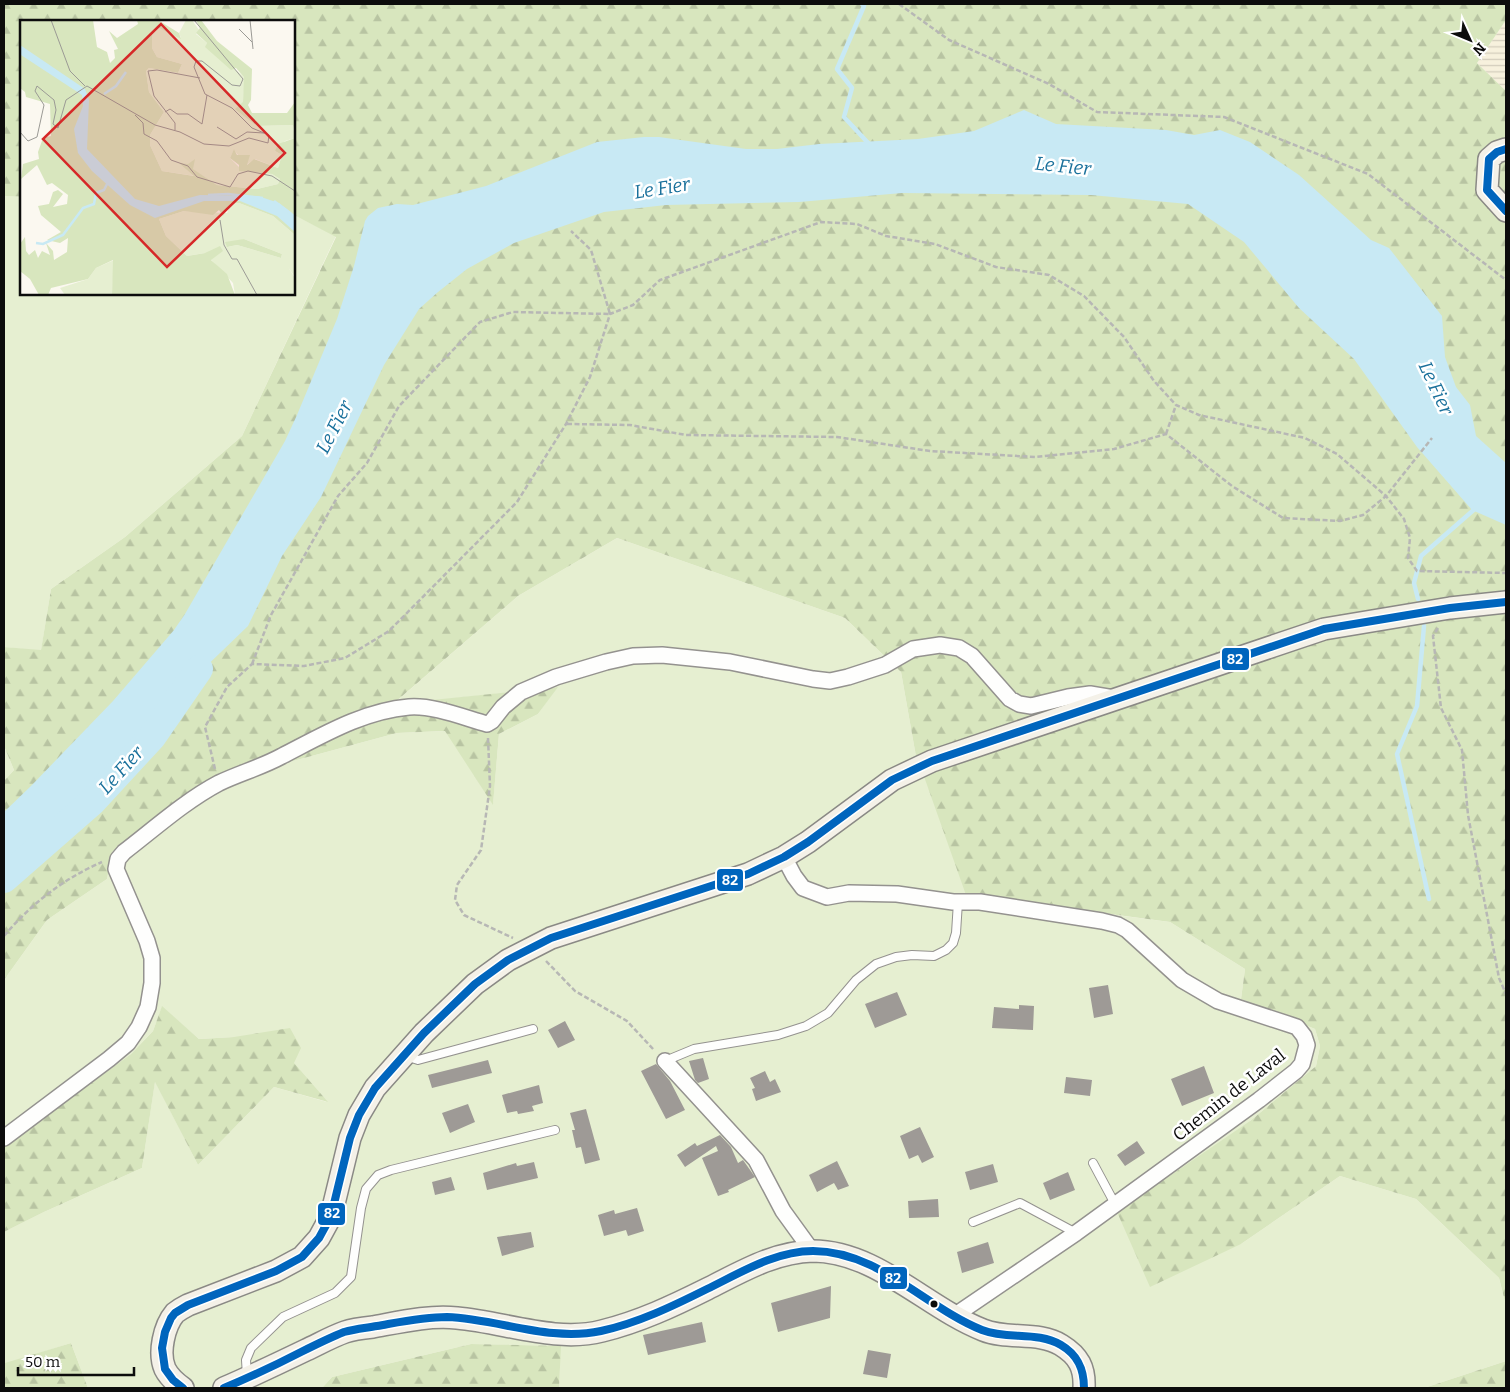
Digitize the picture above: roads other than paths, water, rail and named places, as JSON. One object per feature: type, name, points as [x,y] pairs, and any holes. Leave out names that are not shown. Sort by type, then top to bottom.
[{"type":"main road","points":[[1506,149],[1497,152],[1489,159],[1487,190],[1506,211]]},
{"type":"main road","points":[[184,1388],[175,1382],[165,1368],[162,1345],[168,1326],[176,1313],[188,1305],[276,1271],[302,1257],[319,1238],[331,1216],[350,1138],[359,1115],[375,1088],[403,1056],[475,984],[508,960],[551,938],[748,874],[784,857],[808,842],[892,780],[932,761],[1324,628],[1450,608],[1506,602]]},
{"type":"main road","points":[[224,1388],[346,1332],[421,1319],[455,1318],[557,1334],[585,1335],[632,1323],[685,1300],[764,1260],[812,1251],[829,1252],[872,1266],[954,1316],[984,1331],[1042,1339],[1059,1344],[1071,1352],[1080,1363],[1084,1375],[1084,1388]]},
{"type":"street","points":[[4,1138],[128,1043],[139,1027],[148,1007],[152,984],[152,958],[147,941],[116,869],[121,856],[189,803],[218,784],[256,766],[280,758],[332,730],[374,713],[411,707],[429,709],[487,724],[492,721],[503,706],[521,692],[556,678],[606,662],[633,656],[662,656],[730,662],[830,681],[885,665],[913,649],[940,644],[959,648],[972,656],[1010,699],[1018,704],[1032,706],[1068,697],[1090,694],[1116,699]]},
{"type":"street","name":"Chemin de Laval","points":[[784,857],[803,888],[827,897],[849,893],[897,894],[958,902],[980,902],[1118,925],[1127,930],[1182,980],[1218,1001],[1296,1027],[1304,1036],[1307,1045],[1302,1064],[1296,1071],[1076,1233],[954,1316]]},
{"type":"street","points":[[665,1061],[756,1160],[783,1211],[812,1251]]},
{"type":"lane","points":[[665,1061],[694,1049],[778,1035],[806,1026],[828,1013],[856,980],[876,964],[896,957],[912,955],[934,956],[946,950],[953,943],[956,933],[958,902]]},
{"type":"lane","points":[[403,1056],[418,1060],[533,1029]]},
{"type":"lane","points":[[247,1378],[246,1360],[251,1348],[283,1317],[335,1293],[351,1277],[361,1208],[366,1189],[378,1175],[391,1170],[555,1130]]},
{"type":"lane","points":[[1093,1163],[1115,1204]]},
{"type":"lane","points":[[973,1222],[1020,1203],[1076,1233]]},
{"type":"water","points":[[1024,110],[1056,124],[1166,130],[1194,135],[1220,130],[1250,142],[1299,175],[1371,240],[1389,248],[1442,316],[1445,357],[1456,387],[1470,405],[1476,436],[1506,463],[1506,525],[1472,510],[1417,447],[1354,359],[1299,308],[1244,242],[1188,204],[1091,195],[902,193],[799,202],[666,205],[604,212],[514,243],[467,269],[419,309],[384,365],[321,497],[282,556],[248,626],[193,679],[150,735],[91,801],[4,869],[4,812],[113,701],[174,630],[285,441],[337,319],[354,266],[365,221],[378,208],[397,204],[413,205],[486,186],[597,142],[659,137],[746,149],[777,149],[819,144],[918,139],[974,131]]},
{"type":"waterway","points":[[862,4],[864,6],[837,69],[852,88],[844,117],[870,145]]},
{"type":"waterway","points":[[1418,599],[1414,583],[1421,556],[1477,507]]},
{"type":"waterway","points":[[1424,626],[1417,706],[1397,754],[1429,899]]},
{"type":"waterway","name":"Le Fier","points":[[4,879],[92,802],[152,737],[199,669]]}]
